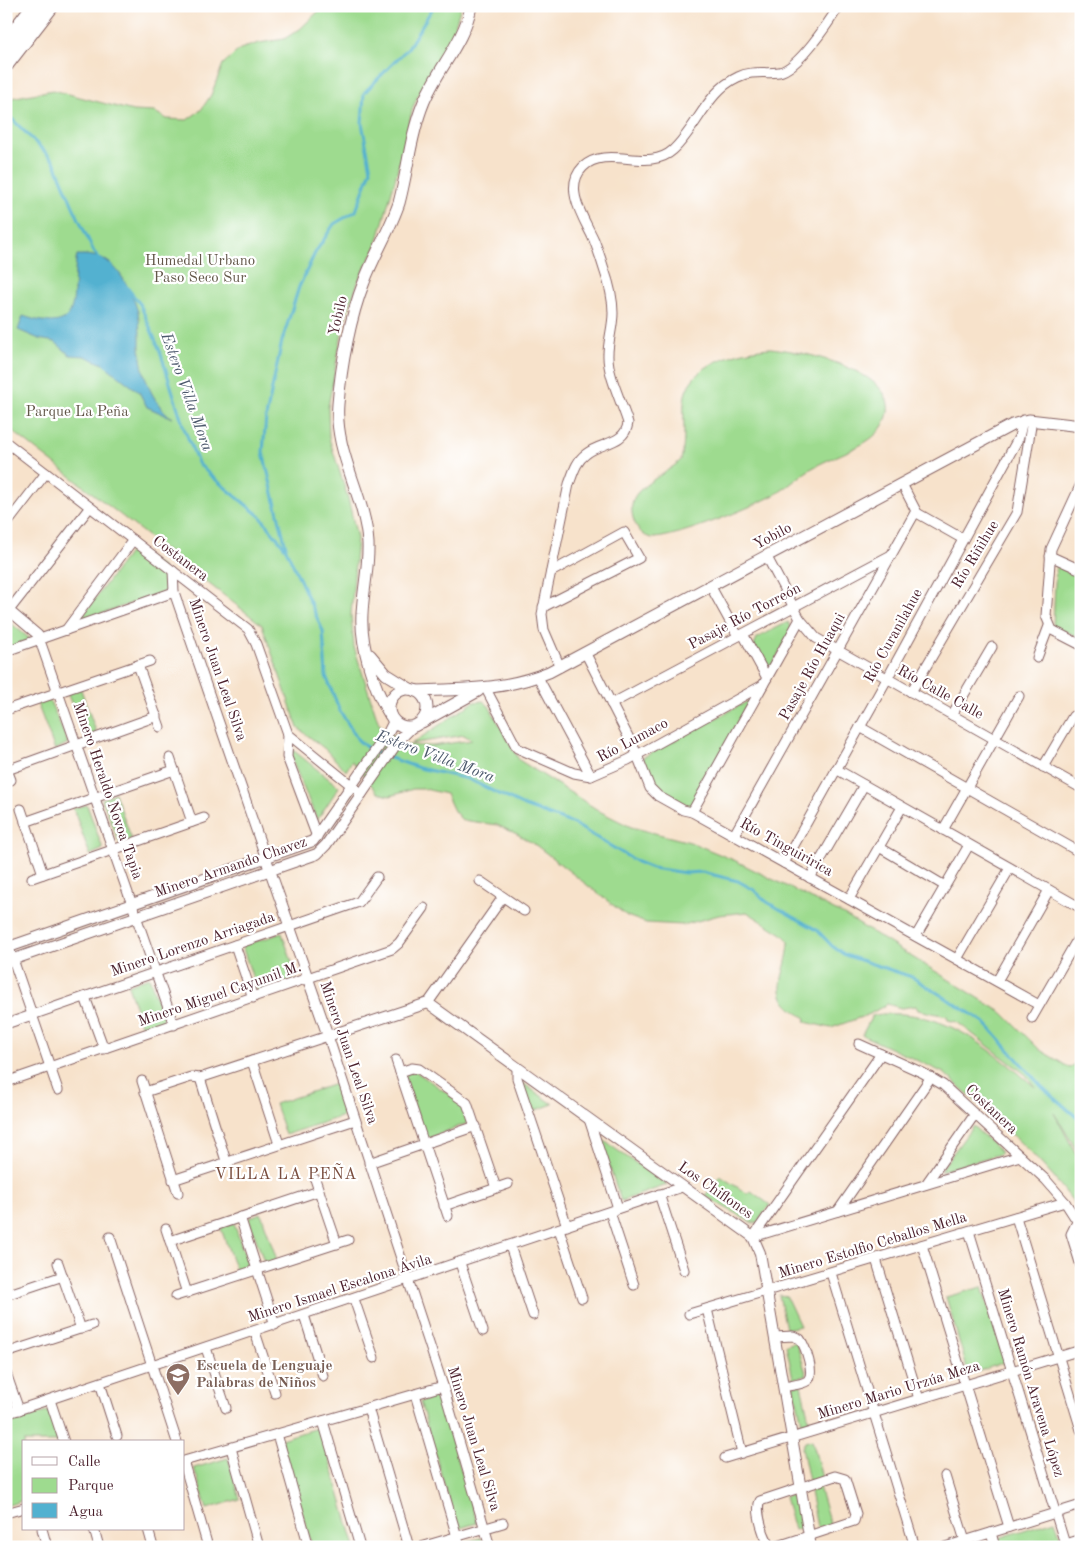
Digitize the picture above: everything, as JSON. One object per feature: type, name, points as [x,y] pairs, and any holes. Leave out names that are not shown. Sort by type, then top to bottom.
[{"type":"highway","points":[[6,42],[34,6]]},
{"type":"highway","points":[[6,64],[51,6]]},
{"type":"main road","name":"Yobilo","points":[[392,718],[378,690],[366,649],[362,622],[368,553],[367,529],[340,436],[339,395],[358,297],[398,204],[418,118],[429,90],[466,25],[471,6]]},
{"type":"main road","name":"Yobilo","points":[[413,690],[482,690],[538,677],[560,668],[902,484],[1028,420]]},
{"type":"main road","points":[[1028,420],[1081,426]]},
{"type":"main road","points":[[366,649],[386,674],[423,696],[427,704],[427,713],[422,722]]},
{"type":"main road","points":[[411,728],[402,726],[392,718],[390,705],[393,696],[401,691],[413,690]]},
{"type":"main road","name":"Yobilo","points":[[411,728],[482,690]]},
{"type":"street","points":[[560,668],[544,630],[543,607],[574,469],[585,454],[620,438],[627,430],[628,423],[607,356],[613,314],[611,295],[594,241],[580,211],[575,191],[576,178],[584,166],[597,160],[614,158],[640,161],[657,158],[672,151],[719,90],[738,77],[756,72],[780,72],[786,68],[818,39],[839,6]]},
{"type":"street","name":"Río Curanilahue","points":[[784,863],[1028,420]]},
{"type":"street","name":"Río Riñihue","points":[[910,692],[1014,518],[1019,505],[1028,420]]},
{"type":"street","name":"Costanera","points":[[6,442],[244,625],[252,634],[288,734],[287,757],[316,837]]},
{"type":"street","points":[[6,525],[46,473]]},
{"type":"street","points":[[902,484],[916,511],[925,519],[963,539]]},
{"type":"street","points":[[1081,484],[1078,495],[1053,544],[1050,556],[1046,616],[1049,626],[1056,634],[1081,645]]},
{"type":"street","points":[[7,611],[90,507]]},
{"type":"street","name":"Pasaje Río Huaqui","points":[[734,835],[916,511]]},
{"type":"street","points":[[543,607],[639,558],[624,532],[550,572]]},
{"type":"street","points":[[66,630],[133,540]]},
{"type":"street","name":"Pasaje Río Torreón","points":[[611,704],[892,555]]},
{"type":"street","points":[[1050,556],[1081,570]]},
{"type":"street","name":"Río Calle Calle","points":[[767,557],[800,619],[816,638],[1081,788]]},
{"type":"street","name":"Minero Juan Leal Silva","points":[[173,571],[174,592],[328,1036],[443,1386],[490,1547]]},
{"type":"street","points":[[711,587],[765,682]]},
{"type":"street","points":[[6,652],[174,592]]},
{"type":"street","name":"Minero Heraldo Novoa Tapia","points":[[7,611],[36,632],[40,640],[174,1025]]},
{"type":"street","points":[[692,812],[800,619]]},
{"type":"street","points":[[1037,658],[1049,626]]},
{"type":"street","points":[[952,716],[992,647]]},
{"type":"street","name":"Río Tinguiririca","points":[[586,654],[652,791],[683,810],[692,812],[734,835],[1039,1005]]},
{"type":"street","points":[[6,710],[150,660]]},
{"type":"street","points":[[138,664],[160,726]]},
{"type":"street","points":[[538,677],[591,776]]},
{"type":"street","name":"Río Lumaco","points":[[482,690],[517,748],[574,773],[591,776],[600,774],[636,755],[765,682]]},
{"type":"street","points":[[943,830],[1019,696]]},
{"type":"street","points":[[11,780],[7,768],[157,716]]},
{"type":"street","points":[[1043,767],[1073,716]]},
{"type":"street","name":"Minero Armando Chavez","points":[[7,945],[132,905],[308,843],[316,837],[388,734],[392,718]]},
{"type":"street","name":"Minero Armando Chavez","points":[[10,961],[320,852],[399,740],[411,728]]},
{"type":"street","points":[[860,728],[1081,853]]},
{"type":"street","points":[[288,734],[362,794]]},
{"type":"street","points":[[170,758],[192,822]]},
{"type":"street","points":[[836,769],[1081,908]]},
{"type":"street","points":[[25,822],[174,770]]},
{"type":"street","points":[[810,878],[864,785]]},
{"type":"street","points":[[849,899],[902,807]]},
{"type":"street","points":[[21,809],[43,874]]},
{"type":"street","points":[[32,878],[204,818]]},
{"type":"street","points":[[916,936],[970,845]]},
{"type":"street","points":[[879,847],[946,886]]},
{"type":"street","points":[[957,959],[1010,868]]},
{"type":"street","name":"Minero Lorenzo Arriagada","points":[[6,1024],[359,902],[377,877]]},
{"type":"street","points":[[480,881],[524,912]]},
{"type":"street","points":[[997,981],[1049,890]]},
{"type":"street","points":[[145,1092],[192,1077],[200,1078],[428,1003],[503,897]]},
{"type":"street","name":"Minero Miguel Cayumil M.","points":[[6,1082],[308,980],[392,949],[399,943],[424,908]]},
{"type":"street","points":[[1032,1018],[1081,933]]},
{"type":"street","points":[[7,945],[10,961],[32,1015],[58,1090]]},
{"type":"street","points":[[235,945],[253,998]]},
{"type":"street","points":[[85,997],[104,1049]]},
{"type":"street","name":"Los Chiflones","points":[[428,1003],[753,1237],[759,1248],[811,1541]]},
{"type":"street","name":"Costanera","points":[[859,1044],[931,1078],[975,1114],[1020,1156],[1065,1202],[1079,1224]]},
{"type":"street","points":[[753,1237],[881,1054]]},
{"type":"street","points":[[396,1060],[448,1216]]},
{"type":"street","points":[[252,1061],[279,1144]]},
{"type":"street","points":[[517,1067],[517,1078],[563,1228],[582,1298]]},
{"type":"street","points":[[400,1072],[412,1068],[419,1069],[467,1103],[496,1188]]},
{"type":"street","points":[[200,1078],[226,1161]]},
{"type":"street","points":[[838,1211],[931,1078]]},
{"type":"street","points":[[142,1081],[178,1193]]},
{"type":"street","points":[[926,1184],[975,1114]]},
{"type":"street","points":[[589,1119],[634,1285]]},
{"type":"street","points":[[174,1180],[220,1165],[226,1161],[355,1120]]},
{"type":"street","points":[[369,1163],[476,1126]]},
{"type":"street","points":[[753,1237],[1020,1156]]},
{"type":"street","points":[[315,1179],[337,1244]]},
{"type":"street","points":[[444,1206],[508,1184]]},
{"type":"street","name":"Minero Ismael Escalona Ávila","points":[[6,1414],[354,1299],[682,1187]]},
{"type":"street","points":[[170,1240],[319,1191]]},
{"type":"street","points":[[660,1194],[684,1270]]},
{"type":"street","name":"Minero Estolfio Ceballos Mella","points":[[689,1314],[1065,1202]]},
{"type":"street","points":[[240,1217],[275,1325]]},
{"type":"street","points":[[1016,1217],[1081,1430]]},
{"type":"street","points":[[1079,1224],[1071,1234],[1081,1266]]},
{"type":"street","points":[[166,1229],[187,1293]]},
{"type":"street","name":"Minero Ramón Aravena López","points":[[969,1231],[1065,1544]]},
{"type":"street","points":[[110,1237],[175,1440]]},
{"type":"street","points":[[176,1296],[348,1240]]},
{"type":"street","points":[[922,1245],[1009,1527]]},
{"type":"street","points":[[510,1246],[533,1315]]},
{"type":"street","points":[[876,1259],[919,1399]]},
{"type":"street","points":[[58,1263],[81,1329]]},
{"type":"street","points":[[460,1263],[483,1331]]},
{"type":"street","points":[[831,1273],[915,1547]]},
{"type":"street","points":[[6,1295],[63,1276]]},
{"type":"street","points":[[354,1299],[374,1358]]},
{"type":"street","points":[[707,1309],[742,1453]]},
{"type":"street","points":[[304,1315],[324,1376]]},
{"type":"street","points":[[6,1353],[92,1325]]},
{"type":"street","points":[[255,1332],[275,1393]]},
{"type":"street","points":[[775,1338],[793,1336],[800,1339],[811,1371],[810,1378],[807,1381],[784,1387]]},
{"type":"street","points":[[206,1348],[226,1408]]},
{"type":"street","name":"Minero Mario Urzúa Meza","points":[[725,1458],[1081,1350]]},
{"type":"street","points":[[6,1373],[19,1410]]},
{"type":"street","points":[[100,1383],[117,1436]]},
{"type":"street","points":[[185,1463],[443,1386]]},
{"type":"street","points":[[415,1394],[460,1547]]},
{"type":"street","points":[[50,1400],[63,1440]]},
{"type":"street","points":[[368,1408],[409,1547]]},
{"type":"street","points":[[323,1421],[360,1547]]},
{"type":"street","points":[[277,1434],[309,1547]]},
{"type":"street","points":[[231,1448],[259,1547]]},
{"type":"street","points":[[185,1466],[208,1547]]},
{"type":"street","points":[[835,1476],[843,1477],[847,1481],[856,1514],[852,1523],[811,1541],[774,1547],[767,1541],[758,1509],[759,1503],[764,1499],[835,1476]]},
{"type":"street","points":[[945,1476],[965,1541]]},
{"type":"street","points":[[946,1547],[1081,1505]]},
{"type":"street","points":[[6,1513],[22,1509]]},
{"type":"street","points":[[422,1547],[503,1523]]},
{"type":"street","points":[[42,1530],[47,1547]]},
{"type":"street","points":[[94,1530],[99,1547]]},
{"type":"street","points":[[148,1530],[153,1547]]},
{"type":"street","points":[[991,1533],[995,1547]]},
{"type":"street","points":[[1055,1547],[1081,1539]]},
{"type":"green space","name":"Humedal Urbano Paso Seco Sur","points":[[324,6],[461,6],[450,42],[431,68],[413,107],[376,247],[359,279],[344,322],[328,407],[329,438],[348,498],[357,538],[351,615],[354,647],[379,724],[404,745],[432,746],[472,740],[464,735],[411,744],[474,702],[483,701],[489,706],[519,760],[601,812],[631,827],[690,842],[736,861],[844,915],[1003,1013],[1040,1050],[1070,1068],[1076,1062],[1081,1062],[1081,1157],[1054,1113],[1081,1163],[1081,1213],[1068,1194],[1037,1160],[1004,1127],[944,1073],[862,1035],[872,1016],[879,1014],[902,1014],[940,1022],[958,1030],[990,1050],[1035,1087],[1026,1075],[957,1022],[948,1020],[947,1016],[918,1010],[916,1006],[901,1008],[887,1004],[870,1014],[831,1028],[805,1022],[806,1018],[793,1010],[781,993],[789,941],[782,934],[747,912],[719,915],[683,925],[646,923],[627,916],[537,846],[517,834],[497,825],[462,820],[454,811],[446,794],[425,789],[413,789],[390,796],[378,793],[352,761],[346,771],[325,749],[298,728],[262,625],[6,426],[6,99],[53,90],[133,111],[155,112],[167,119],[187,120],[201,110],[211,95],[223,64],[240,49],[259,43],[284,39],[300,29]]},
{"type":"green space","points":[[770,348],[807,354],[831,361],[853,370],[872,381],[885,395],[888,412],[879,431],[867,441],[823,462],[776,494],[751,506],[699,527],[667,536],[655,538],[643,534],[635,524],[632,504],[634,498],[643,488],[681,460],[684,438],[684,402],[687,389],[694,378],[704,369],[730,356]]},
{"type":"green space","points":[[133,547],[162,567],[169,590],[78,622]]},
{"type":"green space","points":[[1056,564],[1081,574],[1081,638],[1053,626]]},
{"type":"green space","points":[[6,621],[30,639],[6,650]]},
{"type":"green space","points":[[788,622],[792,628],[773,664],[766,667],[754,645],[757,638]]},
{"type":"green space","points":[[80,687],[97,734],[86,738],[67,693]]},
{"type":"green space","points":[[49,699],[68,743],[55,750],[37,703]]},
{"type":"green space","points":[[750,700],[691,807],[658,788],[642,758]]},
{"type":"green space","points":[[293,750],[339,787],[317,820],[291,758]]},
{"type":"green space","points":[[115,793],[132,840],[120,844],[102,799]]},
{"type":"green space","points":[[87,805],[103,849],[90,855],[73,808]]},
{"type":"green space","points":[[282,933],[297,977],[257,991],[242,946]]},
{"type":"green space","points":[[149,977],[165,1022],[143,1030],[128,985]]},
{"type":"green space","points":[[415,1071],[463,1104],[468,1123],[425,1138],[405,1078],[407,1073]]},
{"type":"green space","points":[[521,1082],[553,1104],[531,1112]]},
{"type":"green space","points":[[338,1083],[349,1114],[285,1135],[275,1104]]},
{"type":"green space","points":[[973,1126],[1000,1151],[1000,1154],[940,1171]]},
{"type":"green space","points":[[600,1138],[667,1185],[621,1201]]},
{"type":"green space","points":[[720,1176],[748,1194],[751,1191],[770,1205],[757,1223],[752,1223],[705,1196]]},
{"type":"green space","points":[[261,1213],[277,1260],[265,1264],[249,1220],[250,1217]]},
{"type":"green space","points":[[234,1223],[249,1268],[237,1273],[220,1226]]},
{"type":"green space","points":[[982,1287],[1005,1362],[969,1375],[946,1297]]},
{"type":"green space","points":[[779,1295],[786,1296],[800,1326],[786,1329]]},
{"type":"green space","points":[[796,1342],[807,1376],[793,1378],[786,1345]]},
{"type":"green space","points":[[801,1385],[810,1424],[803,1426],[793,1386]]},
{"type":"green space","points":[[439,1396],[477,1523],[457,1529],[420,1402]]},
{"type":"green space","points":[[49,1411],[58,1440],[22,1440],[22,1501],[6,1506],[6,1425]]},
{"type":"green space","points":[[320,1427],[355,1547],[312,1547],[281,1439]]},
{"type":"green space","points":[[812,1440],[822,1478],[809,1481],[802,1448],[805,1442]]},
{"type":"green space","points":[[228,1458],[240,1499],[207,1509],[194,1468]]},
{"type":"green space","points":[[819,1487],[830,1524],[819,1528],[817,1527],[810,1492]]},
{"type":"green space","points":[[798,1493],[804,1528],[794,1530],[785,1497]]},
{"type":"green space","points":[[1055,1520],[1062,1541],[1043,1547],[1001,1547],[999,1538]]},
{"type":"green space","points":[[481,1538],[484,1547],[462,1547],[461,1543]]},
{"type":"water","points":[[77,255],[87,255],[103,259],[115,268],[125,282],[138,312],[142,366],[148,386],[158,404],[172,418],[147,407],[139,392],[103,364],[85,356],[70,355],[55,342],[39,339],[18,330],[23,316],[44,321],[58,321],[67,317],[74,297]]},
{"type":"waterway","points":[[286,547],[263,452],[266,417],[282,341],[299,287],[315,253],[334,224],[356,211],[371,170],[362,123],[364,93],[408,48],[434,6]]},
{"type":"waterway","name":"Estero Villa Mora","points":[[6,113],[54,161],[94,252],[100,259]]},
{"type":"waterway","name":"Estero Villa Mora","points":[[122,281],[140,304],[160,351],[184,428],[198,463],[261,517],[286,549],[323,631],[326,676],[340,711],[358,740],[371,751],[419,768],[468,779],[524,806],[574,824],[637,862],[652,868],[686,873],[702,872],[738,881],[754,890],[767,902],[817,930],[832,946],[845,955],[912,977],[984,1022],[1042,1087],[1081,1121]]},
{"type":"place","name":"Escuela de Lenguaje Palabras de Niños","points":[[178,1396]]},
{"type":"district","name":"VILLA LA PEÑA","points":[[286,1175]]},
{"type":"park label","name":"Parque La Peña","points":[[77,412]]}]
